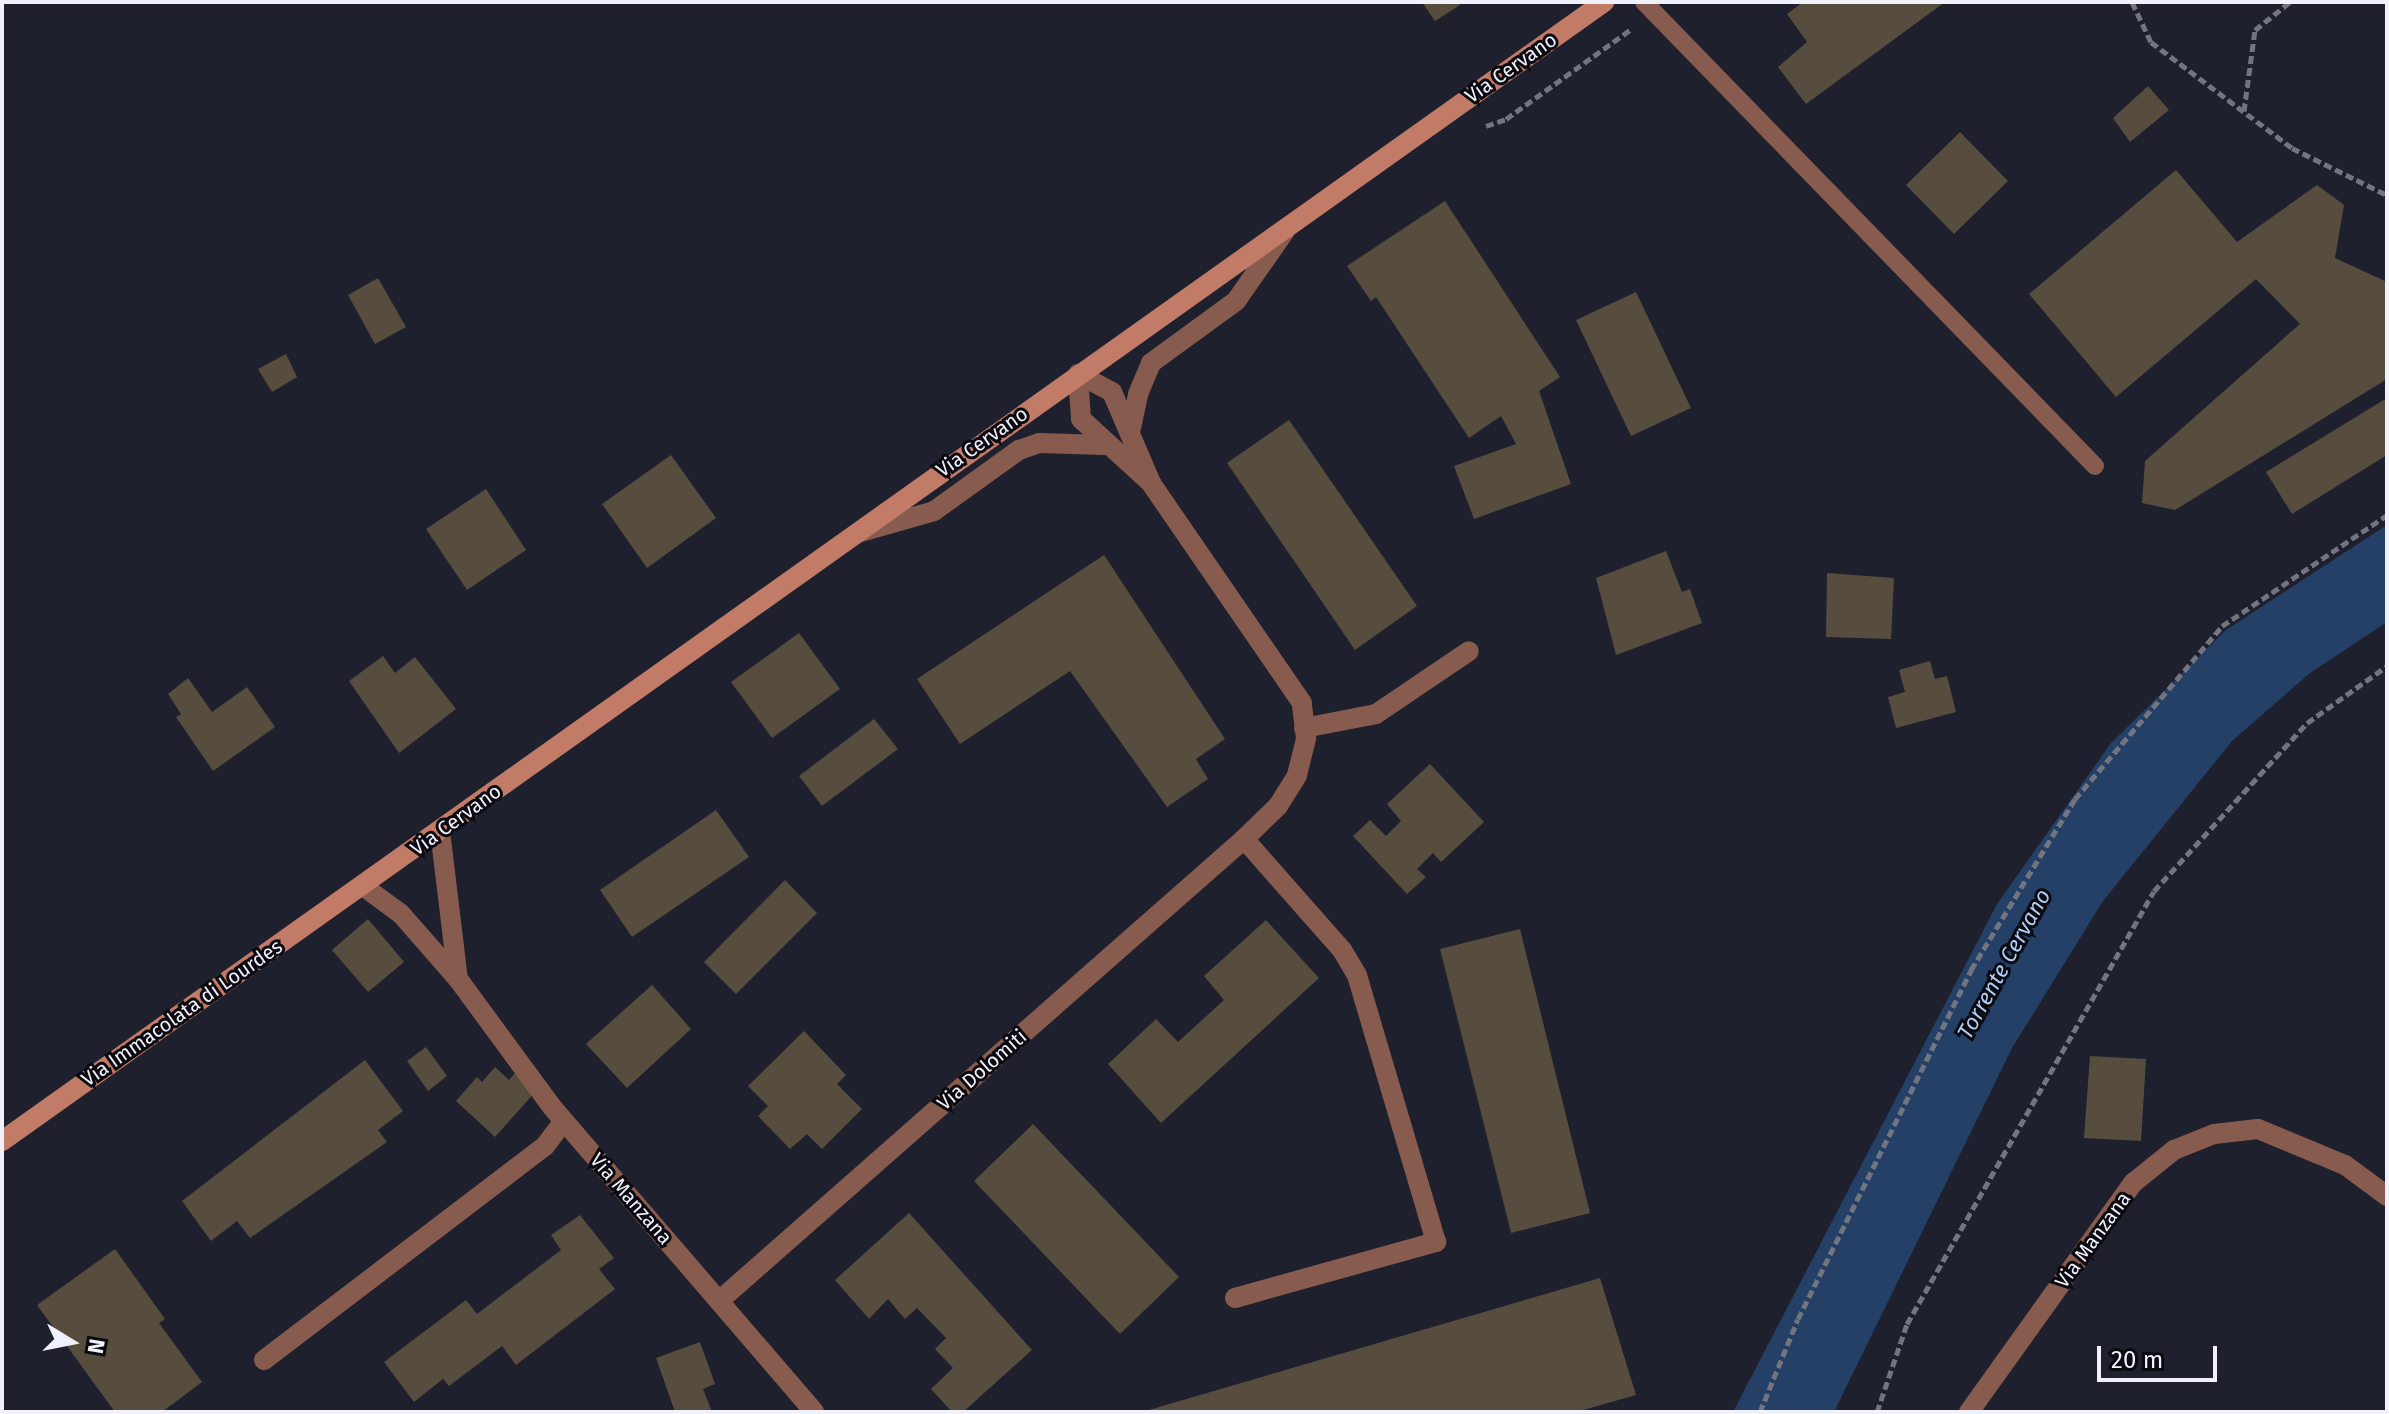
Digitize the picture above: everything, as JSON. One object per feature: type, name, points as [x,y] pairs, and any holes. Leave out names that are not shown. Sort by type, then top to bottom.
[{"type":"main road","name":"Via Cervano","points":[[363,886],[849,536],[1604,2]]},
{"type":"main road","name":"Via Immacolata di Lourdes","points":[[2,1141],[363,886]]},
{"type":"street","points":[[1131,428],[1151,363],[1236,301],[1291,223]]},
{"type":"street","name":"Via Dolomiti","points":[[719,1301],[1244,839],[1278,806],[1297,775],[1304,728],[1302,703],[1151,483],[1131,428],[1112,392],[1078,374]]},
{"type":"street","name":"Via Dolomiti","points":[[1078,374],[1081,419],[1105,445],[1151,483]]},
{"type":"street","points":[[849,536],[934,511],[1019,450],[1039,443],[1105,445]]},
{"type":"street","points":[[1304,728],[1376,714],[1469,651]]},
{"type":"street","name":"Via Manzana","points":[[440,831],[458,979]]},
{"type":"street","points":[[1235,1298],[1436,1242],[1357,975],[1342,950],[1244,839]]},
{"type":"street","name":"Via Manzana","points":[[363,886],[401,914],[458,979],[564,1121],[814,1412]]},
{"type":"street","points":[[264,1360],[545,1146],[564,1121]]},
{"type":"street","name":"Via Manzana","points":[[1969,1412],[2133,1183],[2174,1150],[2214,1134],[2258,1129],[2345,1165],[2387,1196]]},
{"type":"lane","points":[[1644,2],[2095,466]]},
{"type":"path","points":[[2132,2],[2151,42],[2292,148],[2387,195]]},
{"type":"path","points":[[2244,112],[2255,30],[2290,2]]},
{"type":"path","points":[[1479,129],[1506,119],[1632,28]]},
{"type":"path","points":[[1760,1412],[1798,1319],[1971,970],[2075,799],[2222,626],[2387,515]]},
{"type":"path","points":[[1877,1412],[1907,1324],[2154,891],[2307,723],[2387,666]]},
{"type":"water","name":"Torrente Cervano","points":[[2387,525],[2387,622],[2310,673],[2232,741],[2103,901],[2012,1048],[1834,1412],[1733,1412],[1997,904],[2111,743],[2226,630]]},
{"type":"building","points":[[1422,2],[1458,2],[1460,5],[1435,21]]},
{"type":"building","points":[[1803,2],[1945,2],[1806,104],[1778,67],[1807,42],[1787,14]]},
{"type":"building","points":[[2148,86],[2169,110],[2130,142],[2113,118]]},
{"type":"building","points":[[1960,132],[2008,181],[1954,234],[1906,185]]},
{"type":"building","points":[[2176,170],[2237,242],[2317,185],[2344,205],[2335,258],[2387,282],[2387,379],[2175,510],[2142,503],[2145,461],[2300,324],[2256,279],[2116,397],[2029,294]]},
{"type":"building","points":[[1445,201],[1560,377],[1539,391],[1571,484],[1474,519],[1454,466],[1516,444],[1501,416],[1469,438],[1376,297],[1371,301],[1347,266]]},
{"type":"building","points":[[378,278],[406,327],[375,344],[348,295]]},
{"type":"building","points":[[1636,292],[1691,408],[1631,436],[1576,320]]},
{"type":"building","points":[[286,354],[297,377],[272,392],[258,369]]},
{"type":"building","points":[[2387,398],[2387,455],[2292,514],[2266,472]]},
{"type":"building","points":[[1289,420],[1417,606],[1355,650],[1227,463]]},
{"type":"building","points":[[671,455],[716,518],[647,568],[602,504]]},
{"type":"building","points":[[486,489],[526,550],[467,590],[426,529]]},
{"type":"building","points":[[1666,551],[1682,592],[1690,589],[1702,623],[1616,655],[1596,578]]},
{"type":"building","points":[[1104,555],[1225,739],[1196,759],[1208,779],[1167,807],[1070,671],[960,744],[917,679]]},
{"type":"building","points":[[1827,573],[1894,578],[1891,639],[1826,637]]},
{"type":"building","points":[[799,633],[840,689],[772,738],[731,682]]},
{"type":"building","points":[[383,656],[395,673],[415,657],[456,709],[399,753],[349,681]]},
{"type":"building","points":[[1930,661],[1935,679],[1947,676],[1956,712],[1896,728],[1888,697],[1905,692],[1899,670]]},
{"type":"building","points":[[188,678],[212,712],[247,687],[275,727],[213,771],[176,717],[181,714],[168,694]]},
{"type":"building","points":[[874,719],[898,749],[822,806],[799,776]]},
{"type":"building","points":[[1430,764],[1484,822],[1441,862],[1433,853],[1417,869],[1426,877],[1407,894],[1353,836],[1370,820],[1386,836],[1401,821],[1387,804]]},
{"type":"building","points":[[716,810],[749,857],[632,937],[600,890]]},
{"type":"building","points":[[785,880],[817,913],[736,994],[704,962]]},
{"type":"building","points":[[368,919],[404,962],[368,992],[332,950]]},
{"type":"building","points":[[1266,920],[1319,978],[1161,1123],[1108,1064],[1156,1019],[1178,1042],[1224,1000],[1204,976]]},
{"type":"building","points":[[1520,929],[1590,1213],[1511,1233],[1440,949]]},
{"type":"building","points":[[652,985],[691,1029],[627,1088],[586,1044]]},
{"type":"building","points":[[804,1031],[846,1075],[837,1084],[862,1109],[822,1149],[807,1134],[790,1149],[758,1116],[768,1106],[748,1086]]},
{"type":"building","points":[[426,1047],[447,1076],[428,1091],[407,1061]]},
{"type":"building","points":[[2090,1056],[2146,1059],[2141,1141],[2084,1138]]},
{"type":"building","points":[[365,1060],[403,1111],[378,1130],[387,1142],[250,1238],[237,1221],[211,1241],[182,1201]]},
{"type":"building","points":[[495,1067],[509,1080],[515,1073],[536,1091],[495,1137],[456,1101],[477,1077],[482,1082]]},
{"type":"building","points":[[1033,1124],[1179,1277],[1120,1334],[974,1181]]},
{"type":"building","points":[[909,1213],[1032,1350],[963,1412],[952,1412],[931,1389],[953,1368],[935,1349],[946,1338],[917,1308],[905,1319],[888,1299],[869,1319],[835,1280]]},
{"type":"building","points":[[580,1215],[614,1258],[599,1269],[615,1289],[516,1365],[502,1346],[449,1386],[443,1379],[414,1402],[384,1362],[466,1300],[477,1314],[561,1250],[551,1235]]},
{"type":"building","points":[[115,1249],[165,1319],[159,1323],[202,1382],[162,1412],[115,1412],[37,1305]]},
{"type":"building","points":[[1600,1278],[1636,1395],[1576,1412],[1142,1412]]},
{"type":"building","points":[[700,1342],[715,1384],[703,1389],[712,1412],[675,1412],[656,1358]]}]
